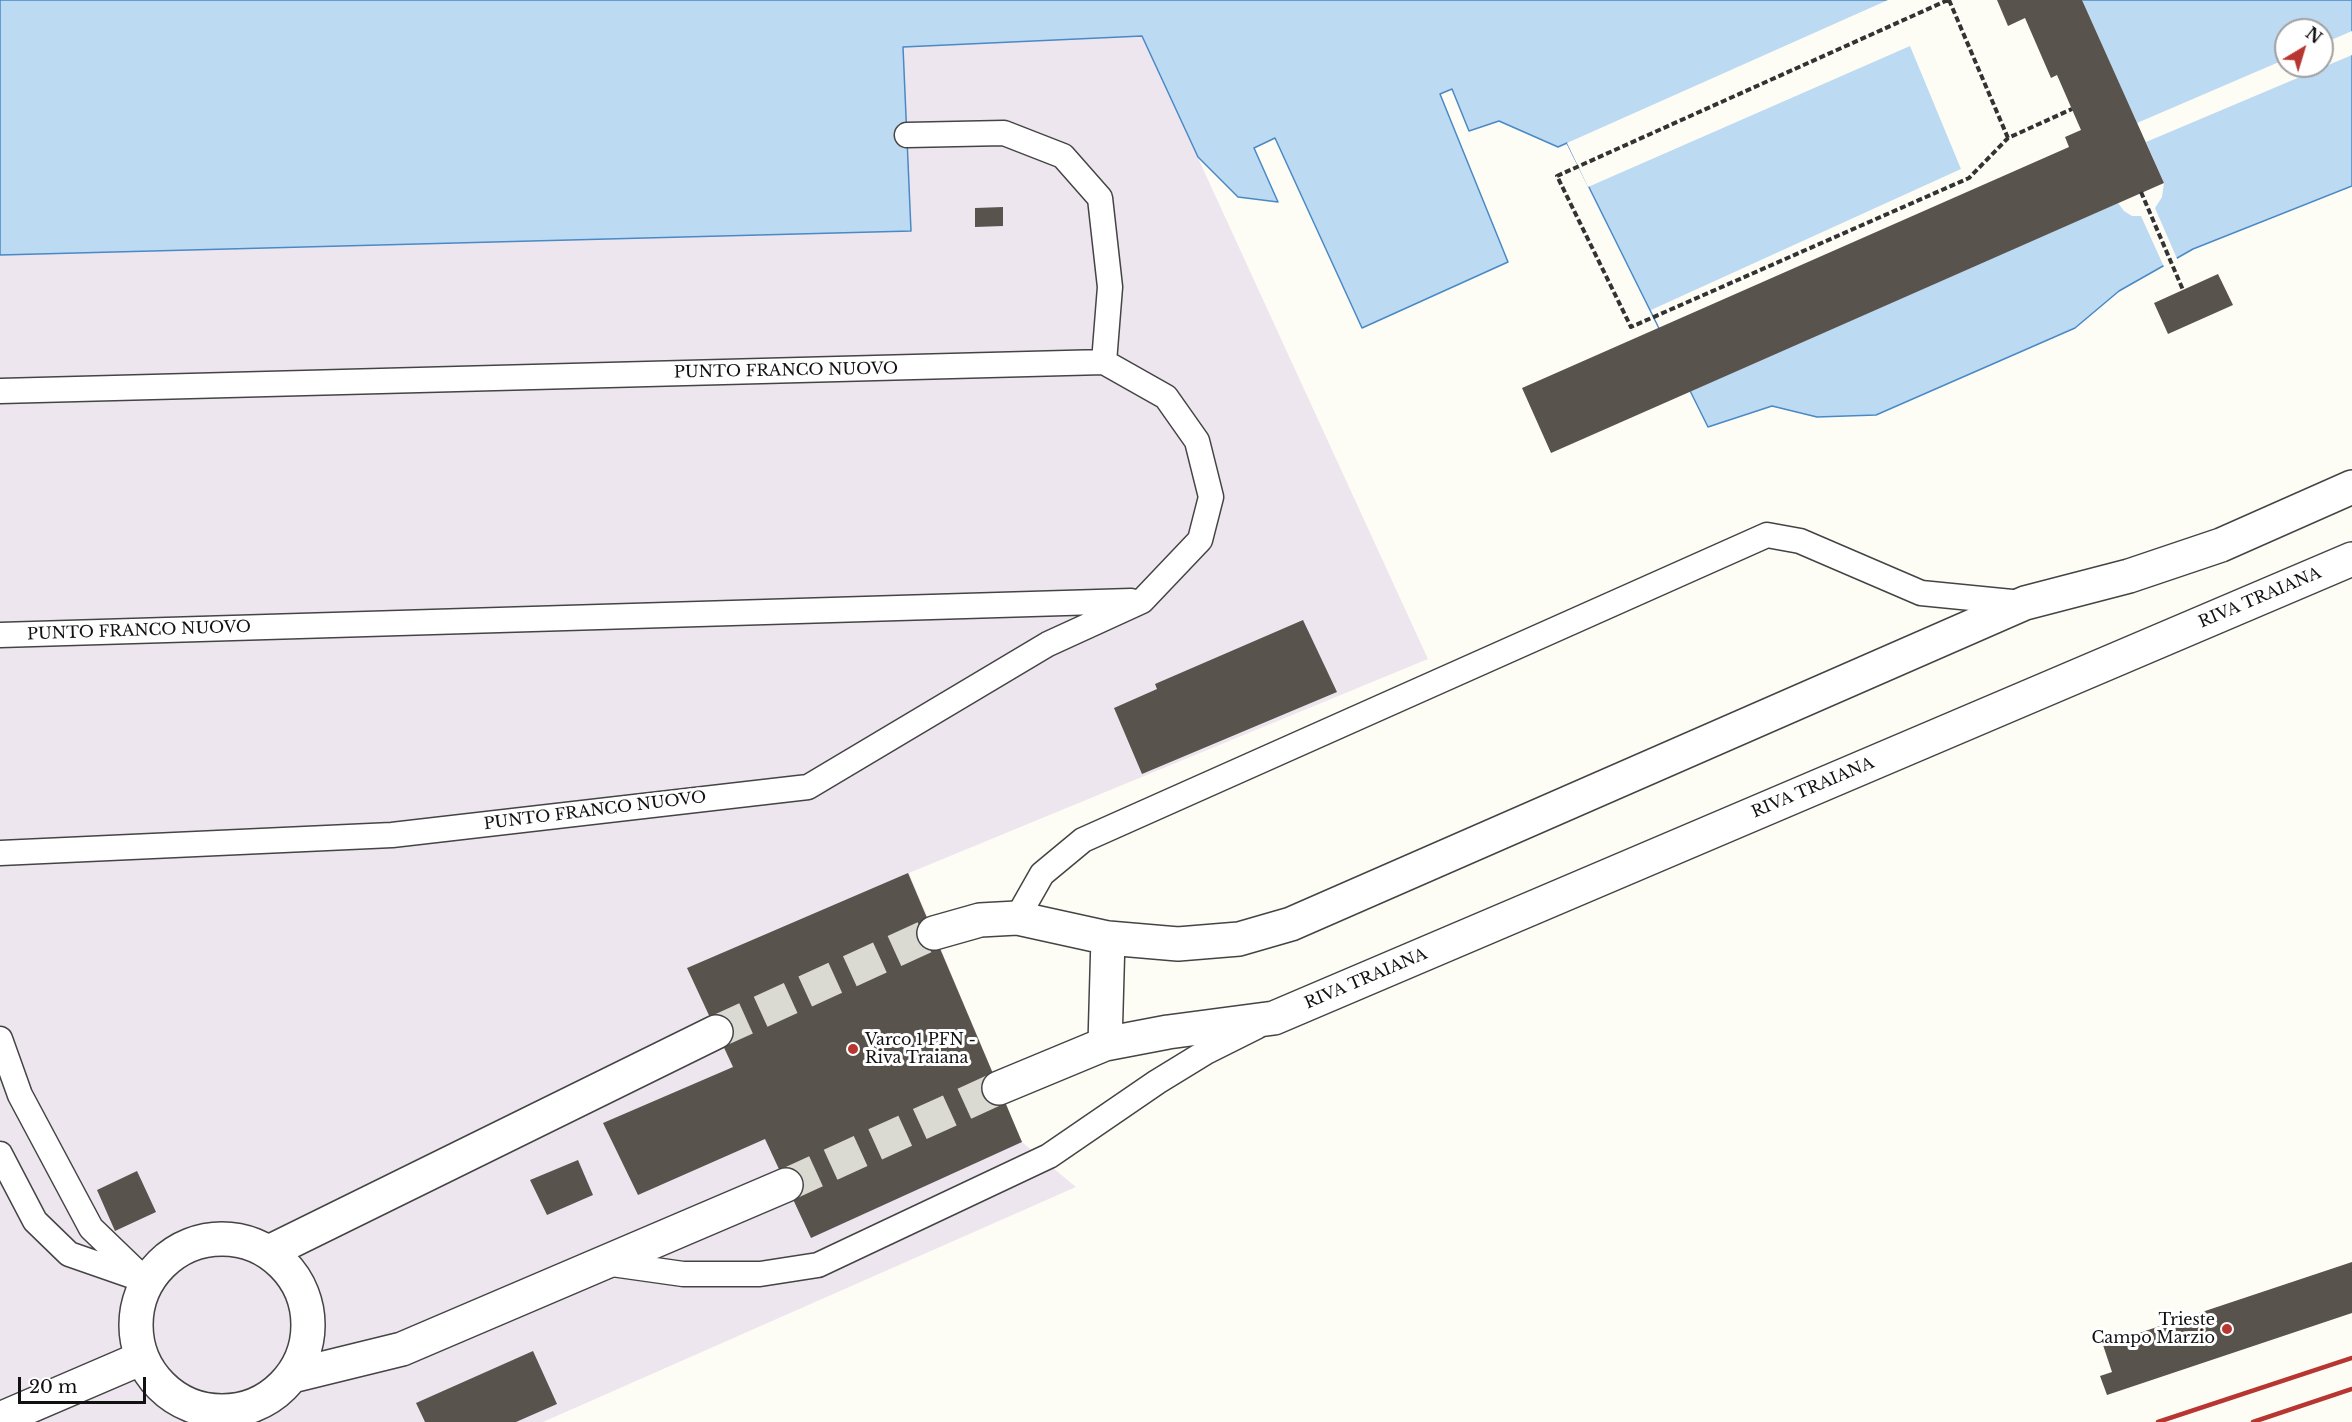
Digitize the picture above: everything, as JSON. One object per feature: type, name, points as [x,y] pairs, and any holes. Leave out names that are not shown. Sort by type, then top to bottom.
[{"type":"street","points":[[934,933],[980,920],[1017,918],[1108,938],[1178,944],[1239,939],[1292,924],[2025,603],[2129,576],[2221,545],[2352,487]]},
{"type":"street","name":"RIVA TRAIANA","points":[[999,1088],[1105,1044],[1168,1032],[1274,1018],[2352,559]]},
{"type":"street","points":[[1105,1044],[1108,938]]},
{"type":"street","points":[[269,1252],[716,1032]]},
{"type":"street","points":[[292,1376],[402,1349],[786,1185]]},
{"type":"street","points":[[215,1238],[243,1240],[269,1252],[290,1271],[304,1296],[309,1323],[305,1351],[292,1376],[276,1393],[256,1404],[198,1416],[192,1406],[174,1396],[154,1380],[141,1358],[135,1333],[136,1307],[146,1281],[164,1259],[188,1244],[215,1238]]},
{"type":"street","points":[[0,1419],[141,1358]]},
{"type":"lane","points":[[907,135],[1004,133],[1063,156],[1100,198],[1110,287],[1104,362]]},
{"type":"lane","name":"PUNTO FRANCO NUOVO","points":[[0,391],[1104,362],[1166,397],[1197,441],[1211,497],[1200,540],[1142,601],[1048,644],[808,787],[392,835],[0,853]]},
{"type":"lane","points":[[1017,918],[1042,874],[1083,840],[1767,535],[1800,541],[1921,593],[2025,603]]},
{"type":"lane","name":"PUNTO FRANCO NUOVO","points":[[0,635],[1142,601]]},
{"type":"lane","name":"RIVA TRAIANA","points":[[605,1263],[683,1274],[760,1274],[818,1264],[1049,1156],[1196,1058],[1274,1018]]},
{"type":"lane","points":[[0,1039],[20,1095],[91,1228],[146,1281]]},
{"type":"lane","points":[[0,1154],[35,1221],[69,1254],[146,1281]]},
{"type":"path","points":[[2008,138],[1949,0],[1557,176],[1631,327],[1969,178],[2008,138],[2072,109]]},
{"type":"path","points":[[2141,192],[2183,290]]},
{"type":"shaded area","points":[[1142,36],[1428,659],[909,873],[1022,1142],[1076,1187],[543,1422],[0,1422],[0,255],[911,231],[902,47]]},
{"type":"water","points":[[0,0],[2352,0],[2352,186],[2193,249],[2119,291],[2075,328],[1876,415],[1817,417],[1772,406],[1708,427],[1567,143],[1558,147],[1499,121],[1469,131],[1452,89],[1440,94],[1508,262],[1362,328],[1275,138],[1254,148],[1278,202],[1238,197],[1198,157],[1142,36],[903,47],[911,231],[0,255]]},
{"type":"pier","points":[[1888,0],[2082,0],[2137,123],[2274,64],[2274,78],[2298,78],[2146,142],[2164,183],[2162,197],[2155,208],[2178,261],[2165,269],[2141,216],[2132,216],[2118,203],[1690,391],[1651,310],[1961,169],[1910,46],[1588,187],[1567,143]]},
{"type":"pier","points":[[2352,31],[2352,55],[2334,63],[2334,39]]},
{"type":"building","points":[[1997,0],[2082,0],[2164,183],[1551,453],[1522,388],[2069,147],[2065,137],[2081,130],[2057,75],[2051,78],[2025,18],[2008,26]]},
{"type":"building","points":[[1003,207],[1003,226],[975,227],[975,208]]},
{"type":"building","points":[[2218,274],[2233,305],[2168,334],[2154,303]]},
{"type":"building","points":[[1303,620],[1337,692],[1142,774],[1114,708],[1157,689],[1155,684]]},
{"type":"building","name":"Varco 1 PFN - Riva Traiana","points":[[908,873],[1022,1142],[811,1238],[765,1139],[638,1195],[603,1123],[733,1067],[687,968]]},
{"type":"building","points":[[578,1160],[593,1195],[547,1215],[530,1180]]},
{"type":"building","points":[[137,1171],[156,1212],[115,1231],[97,1190]]},
{"type":"building","name":"Trieste Campo Marzio","points":[[2352,1262],[2352,1313],[2107,1395],[2100,1376],[2112,1372],[2103,1345]]},
{"type":"building","points":[[533,1351],[557,1404],[516,1422],[425,1422],[416,1403]]},
{"type":"tunnel","points":[[716,1032],[934,933]]},
{"type":"tunnel","points":[[786,1185],[999,1088]]},
{"type":"railway","points":[[2158,1422],[2352,1358]]},
{"type":"railway","points":[[2253,1422],[2352,1389]]},
{"type":"place","name":"Varco 1 PFN - Riva Traiana","points":[[853,1049]]},
{"type":"place","name":"Trieste Campo Marzio","points":[[2227,1329]]}]
